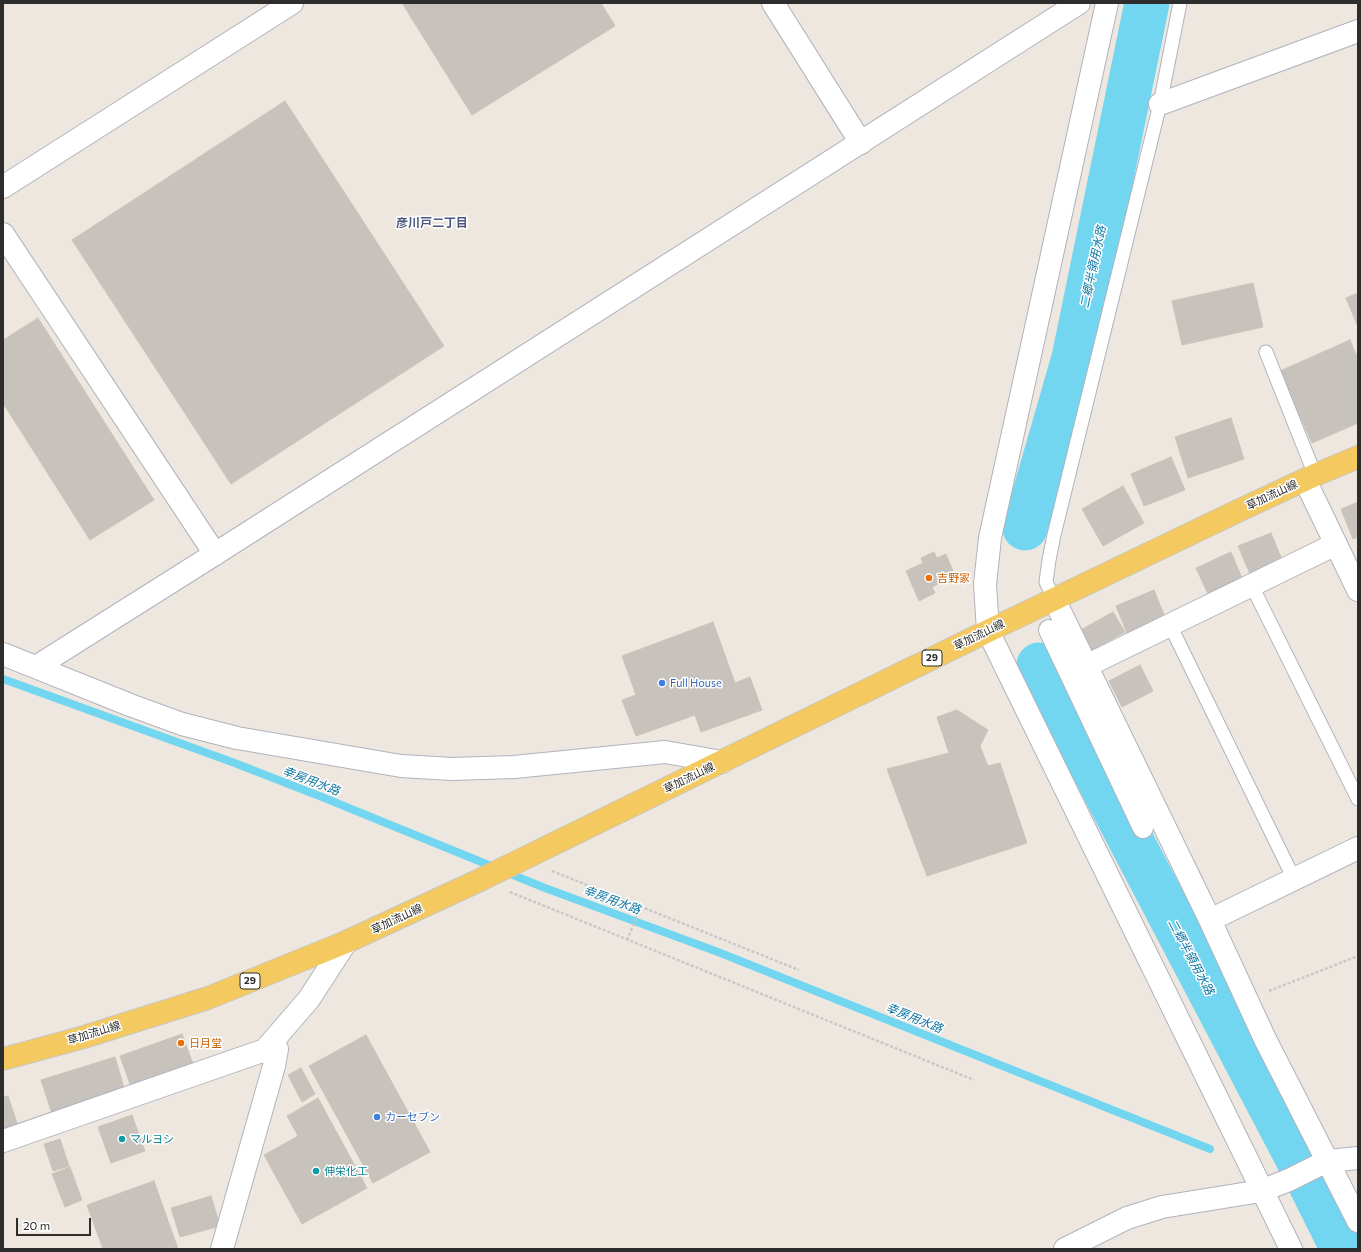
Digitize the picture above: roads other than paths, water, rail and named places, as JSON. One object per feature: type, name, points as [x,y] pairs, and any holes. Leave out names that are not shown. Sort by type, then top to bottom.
[{"type":"main road","name":"草加流山線","points":[[3,1058],[84,1037],[208,998],[346,942],[515,863],[1054,599],[1310,478],[1358,457]]},
{"type":"street","points":[[3,188],[292,3]]},
{"type":"street","points":[[772,3],[861,143]]},
{"type":"street","points":[[36,667],[1079,3]]},
{"type":"street","points":[[1107,3],[990,538],[985,584],[988,631],[1291,1249]]},
{"type":"street","points":[[1160,104],[1358,31]]},
{"type":"street","points":[[3,234],[215,554]]},
{"type":"street","points":[[1310,478],[1336,544],[1358,590]]},
{"type":"street","points":[[1086,666],[1336,544]]},
{"type":"street","points":[[1054,599],[1247,999],[1358,1221]]},
{"type":"street","points":[[1049,630],[1143,828]]},
{"type":"street","points":[[3,654],[130,705],[182,724],[237,738],[400,766],[452,769],[514,767],[577,762],[626,755],[665,752],[722,762]]},
{"type":"street","points":[[1210,920],[1358,848]]},
{"type":"street","points":[[3,1141],[265,1050],[309,1000],[346,942]]},
{"type":"street","points":[[222,1249],[274,1066],[277,1049],[273,1041]]},
{"type":"street","points":[[1065,1249],[1127,1218],[1162,1208],[1262,1191],[1291,1179],[1327,1161],[1358,1158]]},
{"type":"lane","points":[[1054,599],[1046,582],[1050,553],[1160,104],[1180,3]]},
{"type":"lane","points":[[1266,352],[1310,478]]},
{"type":"lane","points":[[1252,586],[1358,799]]},
{"type":"lane","points":[[1170,625],[1294,879]]},
{"type":"waterway","name":"二郷半領用水路","points":[[1025,528],[1074,358],[1147,3]]},
{"type":"waterway","name":"二郷半領用水路","points":[[1039,665],[1298,1159],[1343,1249]]},
{"type":"waterway","name":"幸房用水路","points":[[3,679],[232,762],[322,797],[545,888],[718,952],[1210,1149]]},
{"type":"place","name":"吉野家","points":[[929,578]]},
{"type":"place","name":"Full House","points":[[662,683]]},
{"type":"place","name":"日月堂","points":[[181,1043]]},
{"type":"place","name":"カーセブン","points":[[377,1117]]},
{"type":"place","name":"マルヨシ","points":[[122,1139]]},
{"type":"place","name":"伸栄化工","points":[[316,1171]]},
{"type":"district","name":"彦川戸二丁目","points":[[432,223]]}]
